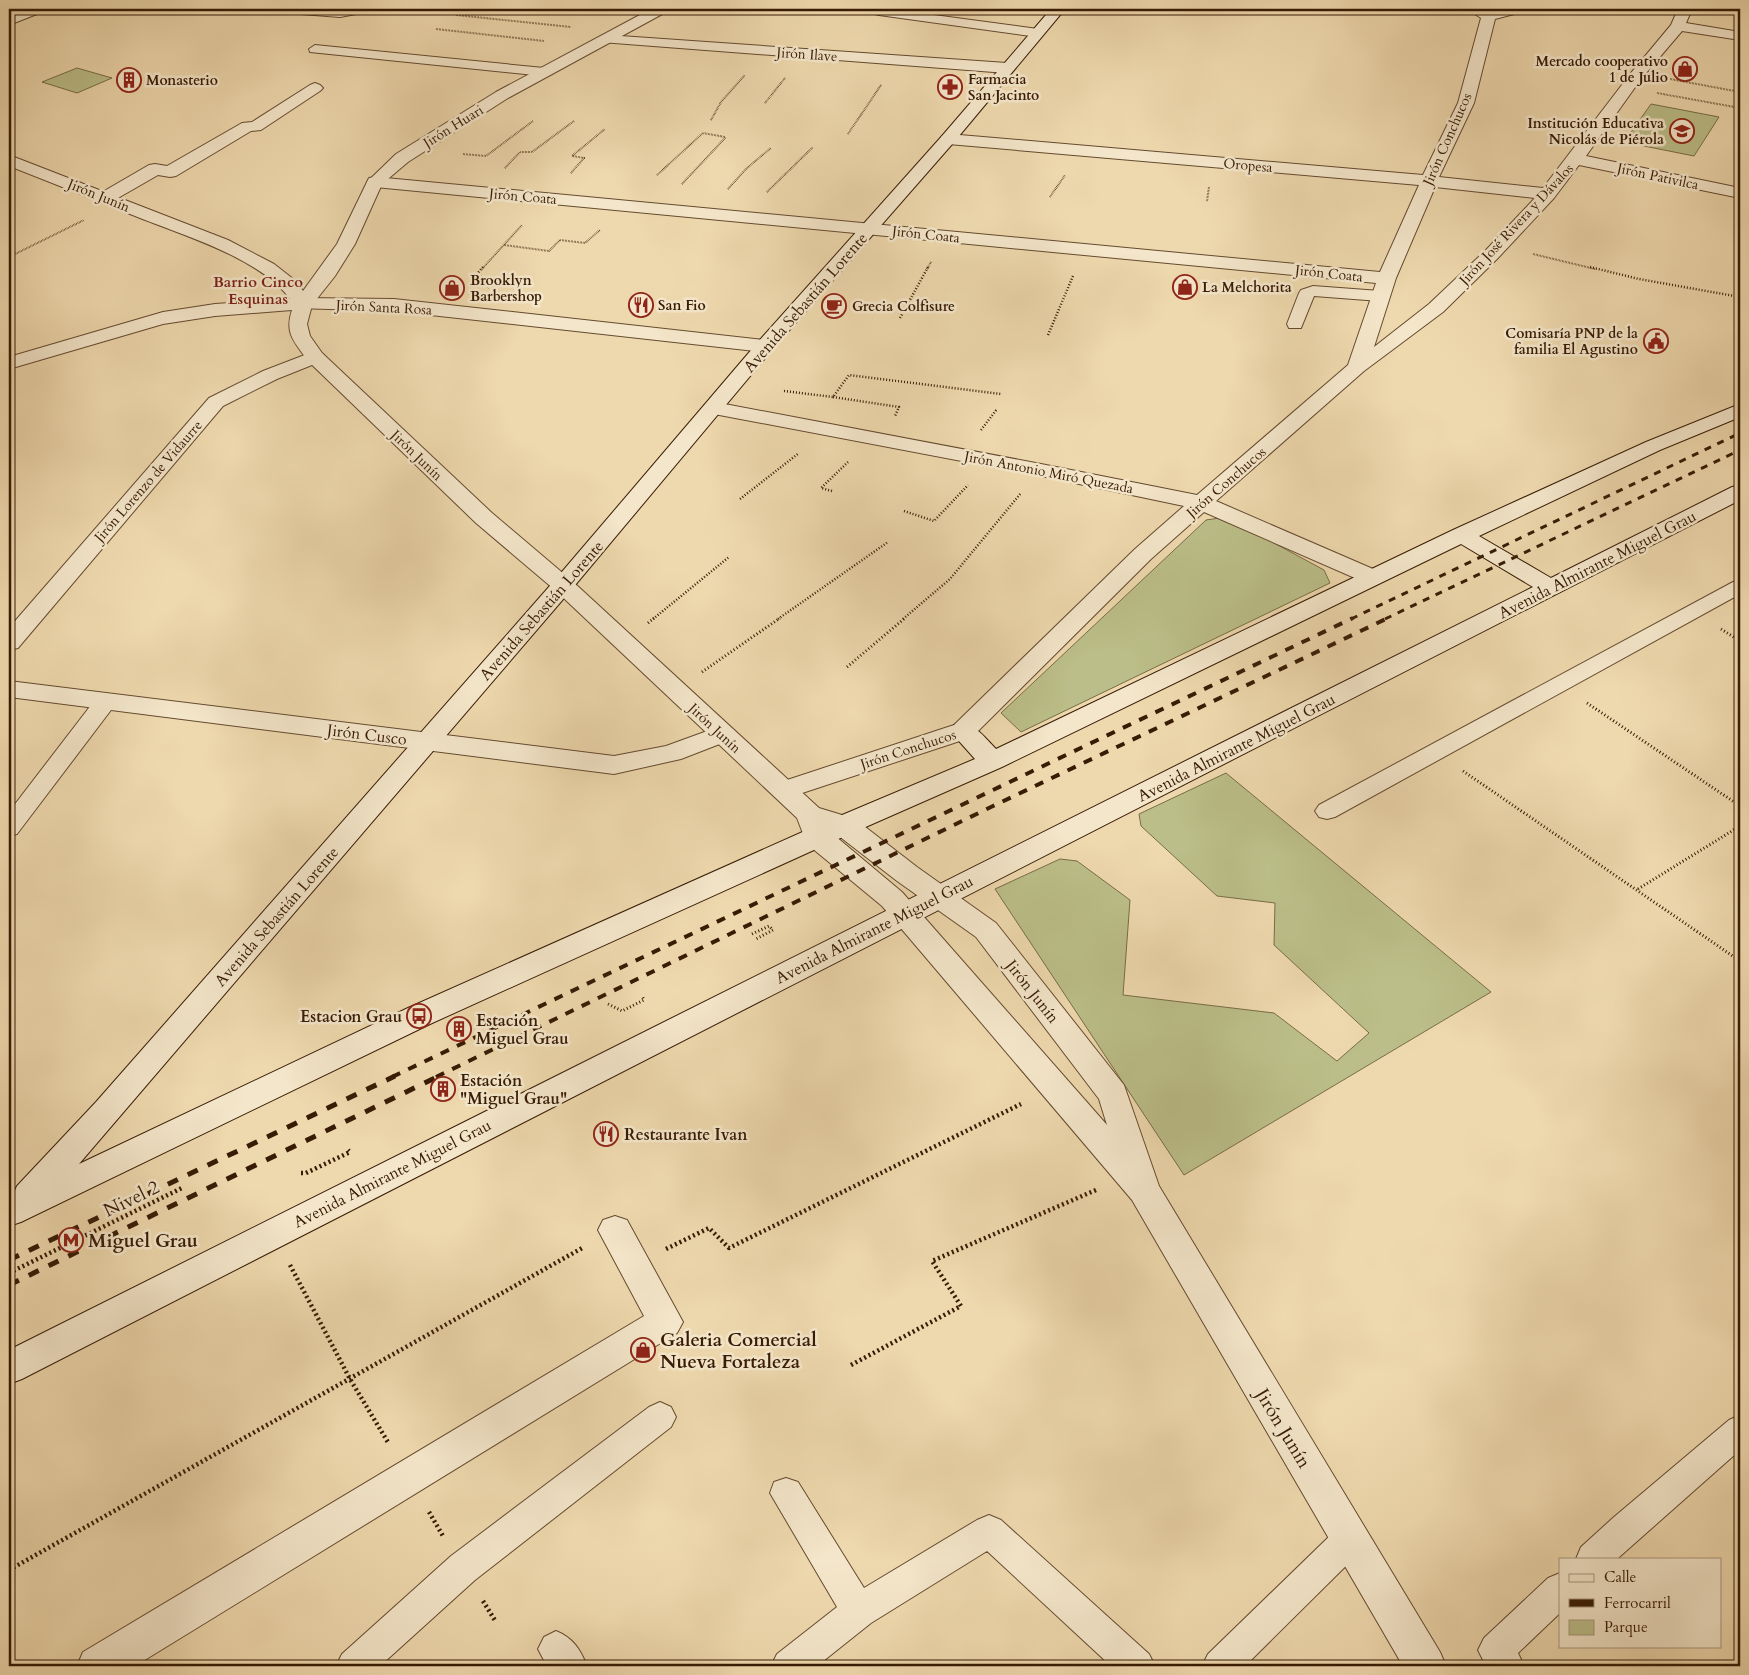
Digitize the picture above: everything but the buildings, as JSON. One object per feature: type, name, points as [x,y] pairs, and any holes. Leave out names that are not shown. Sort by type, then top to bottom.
[{"type":"street","points":[[9,21],[37,9]]},
{"type":"street","points":[[288,9],[342,12],[362,9]]},
{"type":"street","name":"Jirón Huari","points":[[303,304],[328,272],[346,244],[375,182],[402,158],[502,95],[661,9]]},
{"type":"street","name":"Avenida Sebastián Lorente","points":[[14,1209],[107,1111],[563,585],[765,346],[948,139],[1058,9]]},
{"type":"street","name":"Jirón Conchucos","points":[[784,790],[963,731],[1142,554],[1357,367],[1387,278],[1429,181],[1466,103],[1482,12],[1517,9]]},
{"type":"street","name":"Jirón José Rivera y Dávalos","points":[[1357,367],[1436,308],[1500,246],[1548,194],[1639,73],[1678,26],[1685,9]]},
{"type":"street","points":[[1678,26],[1740,36]]},
{"type":"street","name":"Jirón Ilave","points":[[606,39],[1007,68]]},
{"type":"street","points":[[112,200],[155,169],[170,172],[248,126],[255,127],[315,88]]},
{"type":"street","name":"Oropesa","points":[[948,139],[1429,181],[1548,194]]},
{"type":"street","name":"Jirón Pativilca","points":[[1576,159],[1740,193]]},
{"type":"street","name":"Jirón Junín","points":[[9,160],[222,244],[268,268],[290,286],[303,304],[298,324],[300,336],[315,357],[484,518],[563,585],[721,734],[784,790],[813,825],[892,899],[1137,1183],[1426,1666]]},
{"type":"street","name":"Jirón Coata","points":[[375,182],[1387,278]]},
{"type":"street","name":"Jirón Santa Rosa","points":[[9,364],[107,333],[164,318],[228,309],[303,304],[394,305],[765,346]]},
{"type":"street","name":"Jirón Lorenzo de Vidaurre","points":[[9,643],[216,402],[263,378],[315,357]]},
{"type":"street","name":"Jirón Antonio Miró Quezada","points":[[714,408],[991,460],[1201,503],[1372,577]]},
{"type":"street","points":[[14,1209],[813,825],[844,826],[897,804],[993,761],[1461,535],[1653,446],[1740,410]]},
{"type":"street","name":"Avenida Almirante Miguel Grau","points":[[9,1368],[904,913],[1740,492]]},
{"type":"street","points":[[1461,535],[1551,588]]},
{"type":"street","name":"Jirón Cusco","points":[[9,689],[614,765],[672,753],[721,734]]},
{"type":"street","points":[[963,731],[993,761]]},
{"type":"street","name":"Jirón Junín","points":[[844,826],[986,930],[1113,1094],[1137,1183]]},
{"type":"street","points":[[97,1666],[665,1322],[615,1230]]},
{"type":"lane","points":[[878,12],[1038,33]]},
{"type":"lane","points":[[315,49],[544,72]]},
{"type":"lane","points":[[1295,324],[1307,293],[1312,291],[1380,296]]},
{"type":"lane","points":[[1328,811],[1740,586]]},
{"type":"lane","points":[[9,828],[106,701]]},
{"type":"lane","points":[[354,1666],[462,1568],[660,1417]]},
{"type":"lane","points":[[1594,1558],[1740,1430]]},
{"type":"lane","points":[[786,1493],[859,1611]]},
{"type":"lane","points":[[789,1666],[859,1611],[988,1531],[1137,1666]]},
{"type":"lane","points":[[1220,1666],[1350,1539]]},
{"type":"lane","points":[[1506,1666],[1496,1650],[1559,1591]]},
{"type":"path","points":[[456,15],[606,39]]},
{"type":"path","points":[[436,29],[606,39]]},
{"type":"path","points":[[711,120],[721,102],[740,83],[762,51]]},
{"type":"path","points":[[848,134],[898,60]]},
{"type":"path","points":[[1639,73],[1740,92]]},
{"type":"path","points":[[1628,88],[1740,108]]},
{"type":"path","points":[[502,194],[512,181],[510,175],[501,172],[520,152],[532,152],[574,121]]},
{"type":"path","points":[[549,199],[584,158],[572,156],[605,129]]},
{"type":"path","points":[[657,176],[703,134],[726,137],[658,209]]},
{"type":"path","points":[[733,216],[813,147]]},
{"type":"path","points":[[733,216],[736,200],[721,198],[748,168],[771,148]]},
{"type":"path","points":[[9,257],[112,200]]},
{"type":"path","points":[[472,313],[494,279],[475,276],[522,225]]},
{"type":"path","points":[[503,245],[550,251],[560,240],[585,243],[602,228]]},
{"type":"path","points":[[900,318],[923,274],[948,236]]},
{"type":"path","points":[[1500,246],[1639,278],[1740,297]]},
{"type":"path","points":[[1048,335],[1065,298],[1083,249]]},
{"type":"path","points":[[833,397],[849,375],[1001,394]]},
{"type":"path","points":[[734,385],[899,407],[895,416]]},
{"type":"path","points":[[978,433],[997,409]]},
{"type":"path","points":[[740,498],[829,430]]},
{"type":"path","points":[[832,491],[820,488],[873,438]]},
{"type":"path","points":[[904,511],[934,521],[991,460]]},
{"type":"path","points":[[847,667],[950,579],[1041,470]]},
{"type":"path","points":[[675,691],[888,542]]},
{"type":"path","points":[[624,642],[729,557]]},
{"type":"path","points":[[1559,684],[1740,806]]},
{"type":"path","points":[[1436,752],[1638,889],[1740,961]]},
{"type":"path","points":[[1638,889],[1740,826]]},
{"type":"path","points":[[752,934],[769,926],[773,930],[756,939]]},
{"type":"path","points":[[608,1004],[622,1011],[644,1000],[642,996]]},
{"type":"path","points":[[634,1264],[709,1228],[729,1248],[1055,1088]]},
{"type":"path","points":[[301,1173],[306,1173],[350,1152],[348,1150]]},
{"type":"path","points":[[851,1365],[961,1306],[932,1261],[1137,1183]]},
{"type":"path","name":"Nivel 2","points":[[9,1273],[184,1187]]},
{"type":"path","points":[[9,1570],[615,1230]]},
{"type":"path","points":[[274,1234],[350,1379],[496,1622]]},
{"type":"green space","points":[[77,68],[112,78],[77,93],[42,82]]},
{"type":"green space","points":[[1651,104],[1719,117],[1694,156],[1624,142]]},
{"type":"green space","points":[[1226,517],[1324,570],[1330,583],[1021,732],[1001,713],[1206,520]]},
{"type":"green space","points":[[1226,773],[1491,992],[1184,1175],[995,889],[1060,859],[1077,861],[1130,900],[1123,995],[1274,1013],[1337,1061],[1369,1033],[1274,945],[1275,903],[1217,896],[1141,826],[1139,814]]},
{"type":"railway","points":[[1351,619],[1740,433]]},
{"type":"railway","points":[[1385,619],[1740,450]]},
{"type":"railway","points":[[392,1077],[1353,618]]},
{"type":"railway","points":[[436,1077],[993,806],[1388,618]]},
{"type":"railway","points":[[9,1260],[395,1076]]},
{"type":"railway","points":[[9,1285],[439,1076]]},
{"type":"place","name":"Mercado cooperativo 1 de Julio","points":[[1685,69]]},
{"type":"place","name":"Monasterio","points":[[129,80]]},
{"type":"place","name":"Farmacia San Jacinto","points":[[950,87]]},
{"type":"place","name":"Institución Educativa Nicolás de Piérola","points":[[1682,131]]},
{"type":"place","name":"La Melchorita","points":[[1185,287]]},
{"type":"place","name":"Brooklyn Barbershop","points":[[452,288]]},
{"type":"place","name":"San Fio","points":[[641,305]]},
{"type":"place","name":"Grecia Colfisure","points":[[834,306]]},
{"type":"place","name":"Comisaría PNP de la familia El Agustino","points":[[1656,341]]},
{"type":"place","name":"Estacion Grau","points":[[419,1016]]},
{"type":"place","name":"Estación Miguel Grau","points":[[459,1029]]},
{"type":"place","name":"Estación \"Miguel Grau\"","points":[[443,1089]]},
{"type":"place","name":"Restaurante Ivan","points":[[606,1134]]},
{"type":"place","name":"Miguel Grau","points":[[71,1240]]},
{"type":"place","name":"Galeria Comercial Nueva Fortaleza","points":[[643,1350]]},
{"type":"district","name":"Barrio Cinco Esquinas","points":[[258,290]]}]
